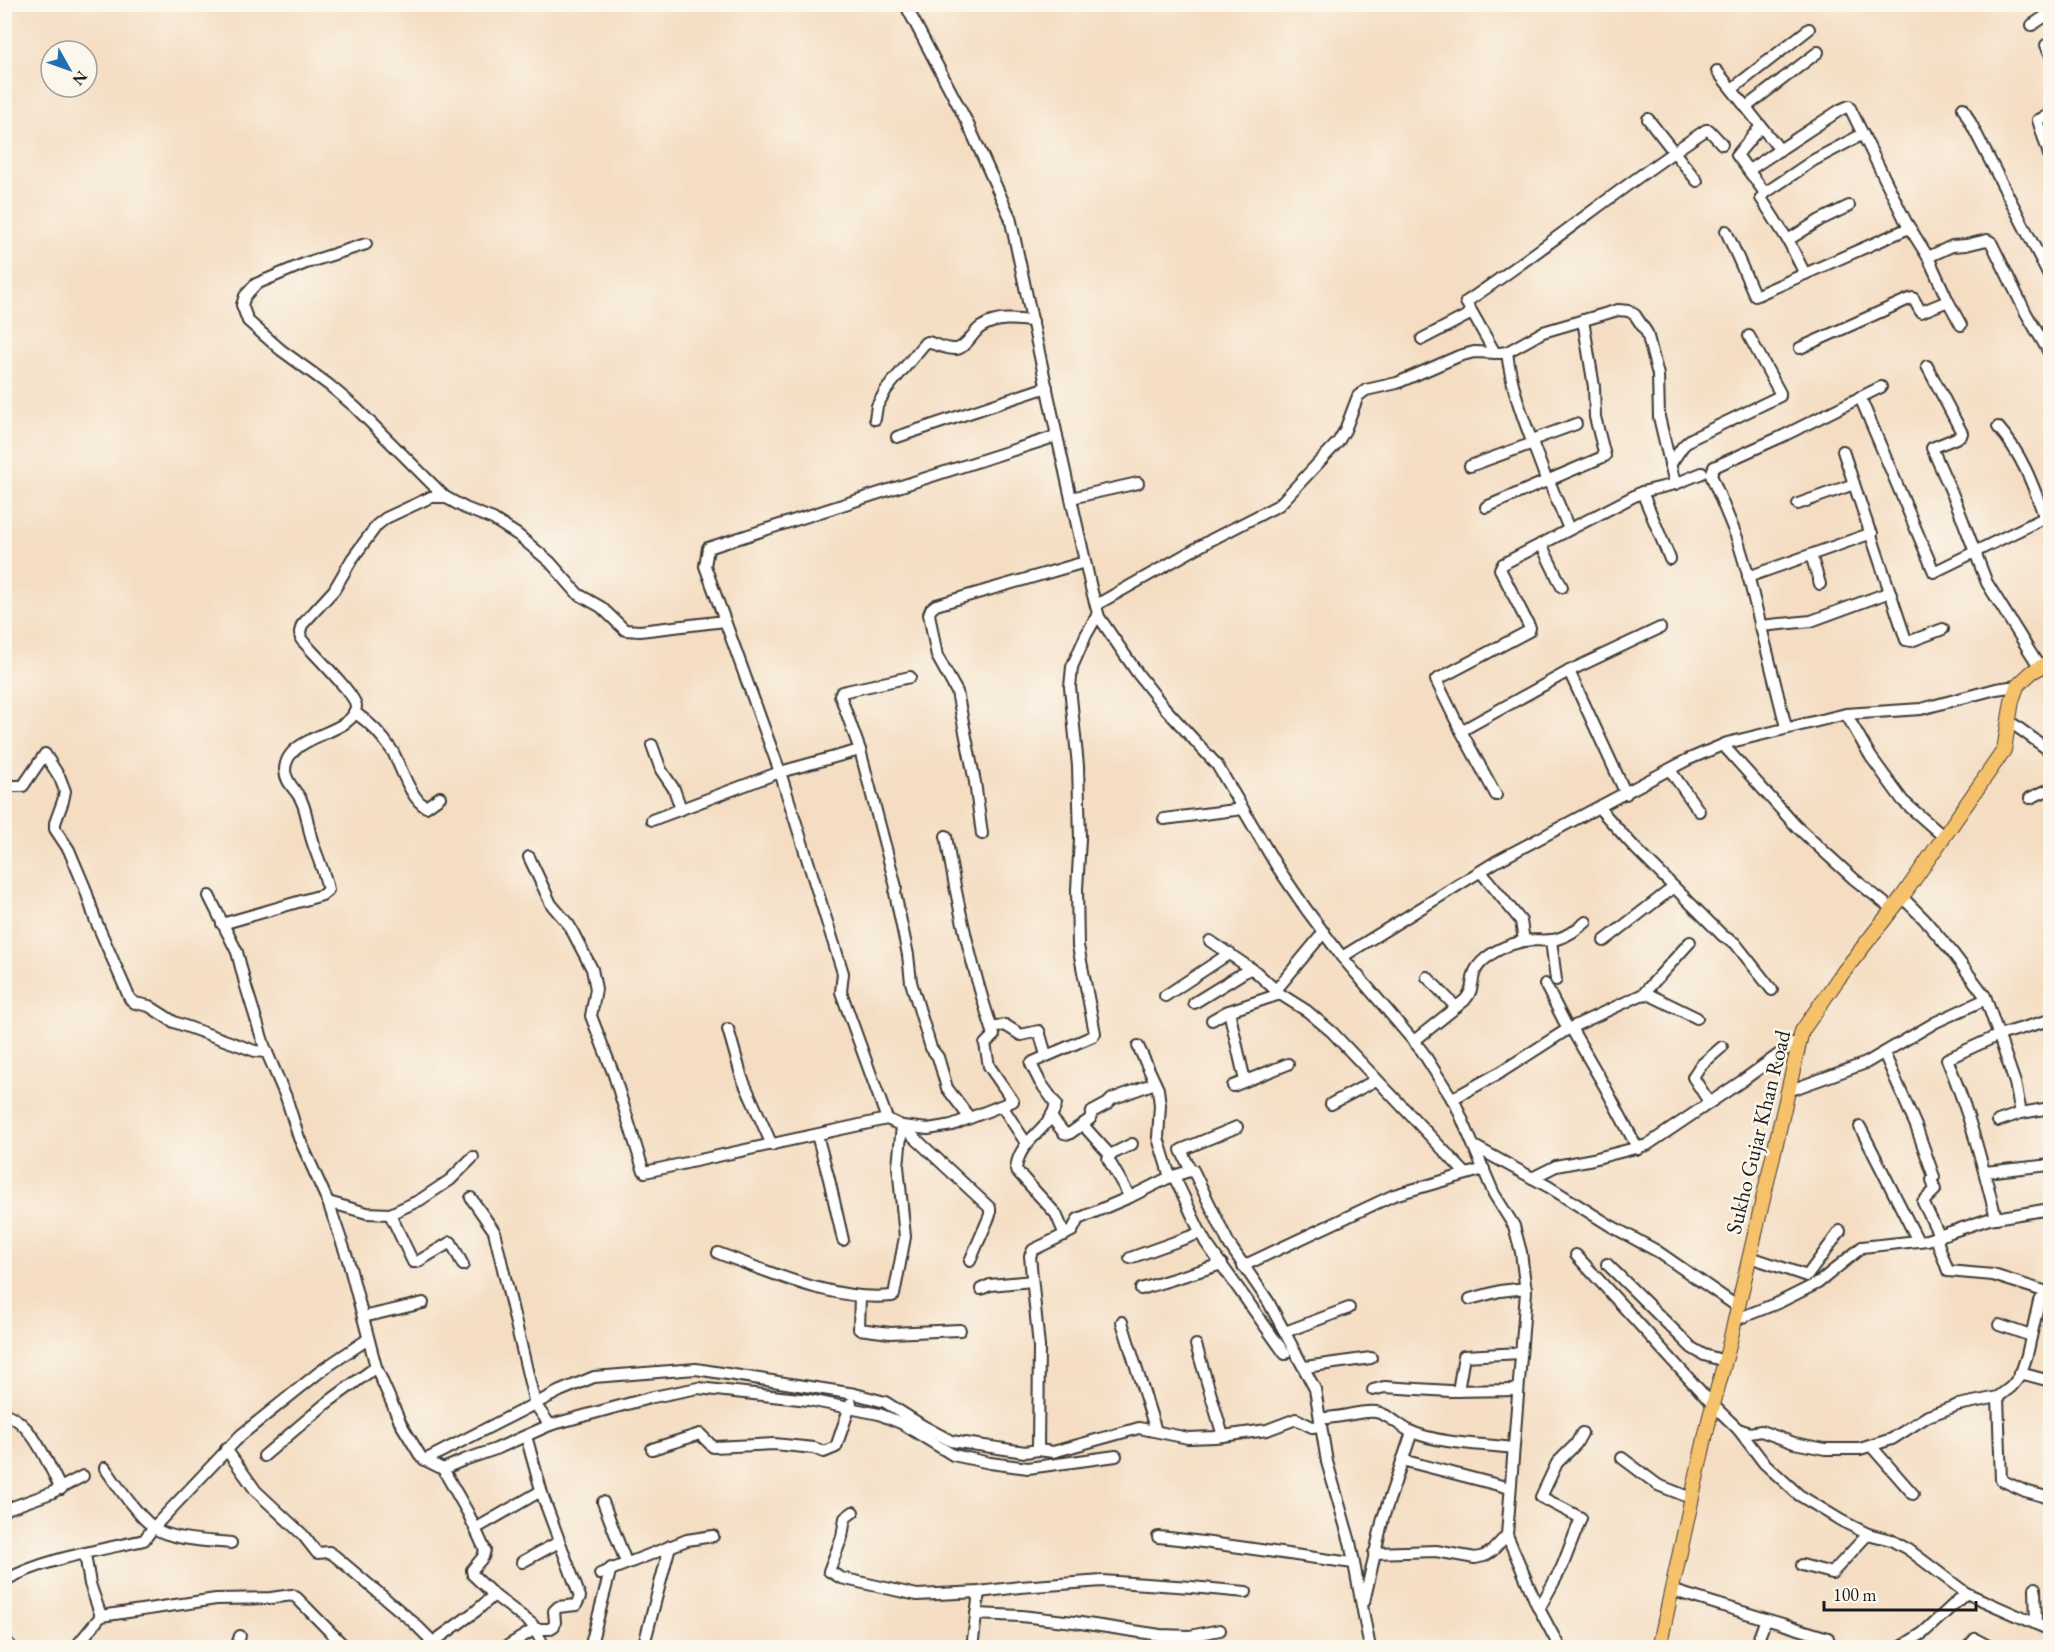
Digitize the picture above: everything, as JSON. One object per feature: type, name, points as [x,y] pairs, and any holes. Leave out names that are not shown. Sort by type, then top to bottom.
[{"type":"main road","points":[[2016,686],[2032,672],[2045,665]]},
{"type":"main road","name":"Sukho Gujar Khan Road","points":[[1663,1647],[1671,1590],[1691,1498],[1737,1313],[1802,1031],[1838,979],[1902,897],[2004,750],[2016,686]]},
{"type":"street","points":[[905,4],[966,122],[1010,217],[1097,609],[1138,675],[1216,765],[1276,865],[1342,957],[1414,1041],[1438,1075],[1452,1099],[1494,1194],[1514,1226],[1521,1252],[1526,1288],[1507,1534],[1539,1609],[1560,1647]]},
{"type":"street","points":[[2032,24],[2050,13]]},
{"type":"street","points":[[1732,89],[1809,29]]},
{"type":"street","points":[[1746,108],[1818,52]]},
{"type":"street","points":[[1717,70],[1780,150]]},
{"type":"street","points":[[1749,170],[1847,107],[1852,110],[1909,228],[1928,257],[1961,325]]},
{"type":"street","points":[[1963,108],[2050,277]]},
{"type":"street","points":[[2050,115],[2038,120],[2050,158]]},
{"type":"street","points":[[1648,118],[1697,181]]},
{"type":"street","points":[[1761,126],[1737,155],[1765,193]]},
{"type":"street","points":[[1495,353],[1466,302],[1511,272],[1597,206],[1708,129],[1722,144]]},
{"type":"street","points":[[1804,274],[1788,240],[1761,198],[1814,160],[1863,134]]},
{"type":"street","points":[[1788,240],[1820,220],[1849,206]]},
{"type":"street","points":[[1726,231],[1755,296],[1909,228]]},
{"type":"street","points":[[1928,257],[1952,246],[1987,240],[1991,242],[2026,313],[2050,354]]},
{"type":"street","points":[[366,244],[306,263],[256,284],[244,296],[242,305],[248,321],[257,331],[355,407],[446,497],[465,508],[493,519],[518,535],[550,562],[578,594],[601,607],[625,630],[640,631],[725,621]]},
{"type":"street","points":[[1800,348],[1909,299],[1913,298],[1921,312],[1948,301]]},
{"type":"street","points":[[1065,1234],[1056,1214],[1016,1170],[1017,1162],[1026,1143],[1051,1117],[1056,1104],[1040,1082],[1031,1064],[1046,1055],[1094,1036],[1095,1033],[1078,946],[1077,889],[1080,839],[1070,687],[1072,667],[1097,609],[1211,540],[1270,511],[1286,500],[1338,442],[1361,393],[1397,383],[1459,356],[1474,352],[1507,352],[1543,332],[1624,310],[1635,315],[1647,333],[1658,375],[1659,417],[1675,484]]},
{"type":"street","points":[[1422,339],[1472,313]]},
{"type":"street","points":[[875,419],[877,406],[886,390],[924,343],[928,342],[956,350],[961,348],[982,327],[997,321],[1012,318],[1033,321]]},
{"type":"street","points":[[1486,507],[1605,456],[1595,417],[1594,387],[1583,320]]},
{"type":"street","points":[[1670,465],[1683,446],[1691,439],[1780,396],[1749,336]]},
{"type":"street","points":[[1507,352],[1511,380],[1532,441],[1569,529]]},
{"type":"street","points":[[1928,366],[1962,433],[1932,448],[1987,583],[2045,665]]},
{"type":"street","points":[[897,437],[1047,387]]},
{"type":"street","points":[[1786,727],[1737,538],[1711,475],[1712,470],[1714,467],[1783,436],[1881,387]]},
{"type":"street","points":[[1860,397],[1934,572],[2048,517],[2017,450],[1998,427]]},
{"type":"street","points":[[1470,466],[1576,424]]},
{"type":"street","points":[[887,1119],[841,992],[843,972],[780,772],[705,566],[708,548],[1057,436]]},
{"type":"street","points":[[1843,451],[1906,640],[1911,641],[1943,629]]},
{"type":"street","points":[[1496,795],[1436,680],[1528,633],[1530,628],[1500,569],[1509,560],[1642,492],[1675,484],[1702,473]]},
{"type":"street","points":[[1071,498],[1138,483]]},
{"type":"street","points":[[1798,504],[1854,484]]},
{"type":"street","points":[[1642,492],[1670,559]]},
{"type":"street","points":[[222,924],[322,895],[328,890],[302,802],[287,779],[286,763],[299,746],[344,724],[354,712],[354,701],[301,639],[300,632],[302,626],[334,590],[352,559],[377,525],[386,518],[431,497],[446,497]]},
{"type":"street","points":[[1748,577],[1872,533]]},
{"type":"street","points":[[1541,544],[1562,587]]},
{"type":"street","points":[[1811,555],[1820,584]]},
{"type":"street","points":[[982,834],[975,782],[957,692],[937,656],[929,614],[936,605],[1085,562]]},
{"type":"street","points":[[1760,626],[1811,621],[1890,592]]},
{"type":"street","points":[[1461,731],[1569,671],[1660,628]]},
{"type":"street","points":[[1569,671],[1626,794]]},
{"type":"street","points":[[910,677],[842,692],[840,695],[860,750],[896,887],[895,893],[908,955],[911,982],[931,1048],[938,1057],[947,1088],[969,1117]]},
{"type":"street","points":[[1342,957],[1497,861],[1687,760],[1723,745],[1786,727],[1846,714],[1921,709],[2016,686]]},
{"type":"street","points":[[354,712],[370,723],[385,741],[412,791],[423,806],[426,807],[440,797]]},
{"type":"street","points":[[1846,714],[1871,757],[1903,801],[1944,837]]},
{"type":"street","points":[[2009,721],[2050,751]]},
{"type":"street","points":[[652,745],[661,770],[674,789],[681,809]]},
{"type":"street","points":[[1723,745],[1796,826],[1854,879],[1892,909]]},
{"type":"street","points":[[652,820],[780,772],[860,750]]},
{"type":"street","points":[[4,786],[23,786],[45,754],[60,778],[65,791],[55,829],[69,850],[95,919],[130,999],[135,1003],[149,1006],[174,1022],[255,1051],[267,1052]]},
{"type":"street","points":[[1670,770],[1700,811]]},
{"type":"street","points":[[2030,798],[2050,789]]},
{"type":"street","points":[[1599,808],[1636,849],[1723,936],[1735,943],[1772,990]]},
{"type":"street","points":[[1164,819],[1243,809]]},
{"type":"street","points":[[902,1126],[928,1129],[952,1125],[1013,1101],[989,1066],[985,1044],[994,1035],[978,985],[958,906],[945,836]]},
{"type":"street","points":[[529,857],[552,904],[569,925],[592,969],[596,989],[591,1016],[614,1076],[645,1172],[887,1119],[902,1126],[990,1208],[990,1215],[970,1261]]},
{"type":"street","points":[[1481,872],[1521,921],[1524,941]]},
{"type":"street","points":[[1604,941],[1674,886]]},
{"type":"street","points":[[209,896],[237,952],[267,1052],[286,1097],[299,1138],[328,1202],[348,1260],[376,1367],[401,1424],[421,1457],[442,1469],[475,1529],[484,1550],[483,1557],[472,1570],[473,1575],[494,1595],[526,1619],[535,1629],[545,1647]]},
{"type":"street","points":[[1902,897],[1952,952],[1986,999],[2015,1083],[2021,1113]]},
{"type":"street","points":[[1414,1041],[1471,993],[1472,976],[1481,963],[1495,952],[1524,941],[1551,940],[1572,933],[1586,922]]},
{"type":"street","points":[[1212,1020],[1228,1011],[1278,992],[1324,932]]},
{"type":"street","points":[[1551,940],[1556,980]]},
{"type":"street","points":[[1210,941],[1251,968],[1278,992],[1307,1011],[1332,1032],[1466,1174]]},
{"type":"street","points":[[1452,1099],[1501,1072],[1569,1028],[1644,993],[1689,942]]},
{"type":"street","points":[[1165,996],[1230,953]]},
{"type":"street","points":[[1194,1003],[1251,968]]},
{"type":"street","points":[[1428,976],[1455,1007]]},
{"type":"street","points":[[1545,984],[1638,1149]]},
{"type":"street","points":[[1644,993],[1697,1018]]},
{"type":"street","points":[[1788,1091],[1851,1069],[1884,1053],[1936,1022],[1986,999]]},
{"type":"street","points":[[1228,1011],[1245,1081]]},
{"type":"street","points":[[1996,1218],[1965,1102],[1947,1059],[1999,1035],[2050,1020]]},
{"type":"street","points":[[992,1028],[1005,1025],[1021,1035],[1039,1031],[1046,1055]]},
{"type":"street","points":[[728,1029],[742,1078],[772,1145]]},
{"type":"street","points":[[1532,1178],[1556,1166],[1638,1149],[1660,1137],[1800,1039]]},
{"type":"street","points":[[1138,1046],[1155,1083],[1160,1105],[1158,1138],[1173,1177],[1200,1230],[1222,1264],[1276,1327],[1305,1367],[1316,1389],[1318,1424],[1350,1542],[1370,1647]]},
{"type":"street","points":[[1709,1102],[1694,1077],[1700,1066],[1722,1047]]},
{"type":"street","points":[[1738,1429],[1750,1432],[1761,1431],[1794,1443],[1825,1449],[1860,1449],[1892,1439],[1928,1416],[1958,1405],[1998,1397],[2011,1387],[2020,1373],[2039,1301],[2049,1291],[1993,1275],[1948,1271],[1938,1238],[1923,1202],[1935,1190],[1932,1180],[1934,1177],[1916,1126],[1884,1053]]},
{"type":"street","points":[[1233,1086],[1288,1064]]},
{"type":"street","points":[[1330,1104],[1376,1080]]},
{"type":"street","points":[[1051,1117],[1067,1135],[1090,1119],[1092,1112],[1112,1099],[1155,1083]]},
{"type":"street","points":[[1002,1106],[1026,1143]]},
{"type":"street","points":[[1998,1121],[2021,1113],[2050,1108]]},
{"type":"street","points":[[1083,1125],[1110,1155]]},
{"type":"street","points":[[718,1253],[788,1279],[873,1298],[894,1295],[905,1237],[898,1166],[902,1126]]},
{"type":"street","points":[[1188,1170],[1181,1149],[1237,1127]]},
{"type":"street","points":[[1860,1127],[1918,1241]]},
{"type":"street","points":[[817,1135],[843,1240]]},
{"type":"street","points":[[1110,1155],[1132,1144]]},
{"type":"street","points":[[1474,1146],[1666,1257],[1737,1313],[1780,1302],[1818,1283],[1862,1247],[1938,1238],[1996,1218],[2050,1209]]},
{"type":"street","points":[[1110,1155],[1108,1159],[1130,1197]]},
{"type":"street","points":[[328,1202],[367,1213],[390,1214],[420,1200],[450,1180],[473,1157]]},
{"type":"street","points":[[1984,1172],[2050,1165]]},
{"type":"street","points":[[1243,1266],[1394,1195],[1484,1169]]},
{"type":"street","points":[[1038,1450],[1039,1347],[1030,1256],[1033,1250],[1072,1231],[1078,1219],[1188,1170],[1193,1170],[1197,1176],[1214,1220],[1268,1301],[1285,1354]]},
{"type":"street","points":[[471,1198],[494,1231],[537,1406],[549,1423]]},
{"type":"street","points":[[390,1214],[413,1262],[417,1262],[451,1242],[463,1265]]},
{"type":"street","points":[[1130,1258],[1200,1230],[1214,1220]]},
{"type":"street","points":[[1750,1257],[1807,1276],[1840,1231]]},
{"type":"street","points":[[1576,1255],[1713,1405],[1738,1429],[1764,1463],[1783,1482],[1819,1508],[1868,1534],[1891,1540],[1909,1550],[1966,1593],[2050,1630]]},
{"type":"street","points":[[1141,1289],[1222,1264]]},
{"type":"street","points":[[1607,1264],[1692,1348],[1704,1355],[1725,1361]]},
{"type":"street","points":[[981,1289],[998,1284],[1032,1281]]},
{"type":"street","points":[[1470,1299],[1526,1288]]},
{"type":"street","points":[[860,1296],[859,1329],[890,1333],[960,1330]]},
{"type":"street","points":[[363,1317],[423,1303]]},
{"type":"street","points":[[1276,1327],[1349,1308]]},
{"type":"street","points":[[1122,1322],[1156,1431]]},
{"type":"street","points":[[1999,1324],[2031,1336]]},
{"type":"street","points":[[150,1533],[226,1449],[322,1370],[368,1338]]},
{"type":"street","points":[[1196,1345],[1223,1436]]},
{"type":"street","points":[[1458,1391],[1464,1356],[1521,1353]]},
{"type":"street","points":[[1305,1367],[1371,1358]]},
{"type":"street","points":[[264,1456],[324,1405],[376,1367]]},
{"type":"street","points":[[428,1461],[594,1377],[696,1369],[852,1401]]},
{"type":"street","points":[[2020,1373],[2050,1381]]},
{"type":"street","points":[[1373,1390],[1384,1387],[1458,1391],[1518,1390]]},
{"type":"street","points":[[442,1469],[526,1436],[549,1423],[698,1388],[778,1396],[885,1402],[953,1455],[1028,1468],[1139,1428],[1188,1438],[1223,1436],[1268,1430],[1296,1419],[1318,1424],[1332,1418],[1375,1412],[1412,1432],[1436,1439],[1514,1448]]},
{"type":"street","points":[[1998,1397],[2001,1480],[2018,1489],[2050,1498]]},
{"type":"street","points":[[652,1449],[700,1434],[713,1447],[774,1444],[814,1448],[824,1452],[836,1447],[852,1401]]},
{"type":"street","points":[[4,1413],[14,1416],[34,1438],[61,1489]]},
{"type":"street","points":[[1363,1606],[1383,1518],[1412,1432]]},
{"type":"street","points":[[1539,1609],[1562,1568],[1581,1518],[1540,1497],[1557,1462],[1576,1444],[1582,1433]]},
{"type":"street","points":[[928,1435],[951,1441],[1025,1452],[1038,1450],[1054,1459],[1116,1456]]},
{"type":"street","points":[[504,1647],[535,1629],[549,1629],[554,1626],[554,1611],[558,1607],[579,1604],[580,1597],[541,1491],[526,1436]]},
{"type":"street","points":[[1871,1446],[1913,1494]]},
{"type":"street","points":[[226,1449],[256,1491],[314,1549],[329,1552],[335,1556],[433,1645],[494,1595]]},
{"type":"street","points":[[1622,1458],[1658,1485],[1691,1498]]},
{"type":"street","points":[[1402,1460],[1510,1488]]},
{"type":"street","points":[[105,1468],[150,1533]]},
{"type":"street","points":[[4,1510],[61,1489],[83,1476]]},
{"type":"street","points":[[475,1529],[541,1491]]},
{"type":"street","points":[[603,1502],[627,1562]]},
{"type":"street","points":[[854,1512],[845,1518],[842,1537],[829,1571],[831,1574],[917,1595],[980,1593],[1020,1587],[1102,1581],[1246,1592]]},
{"type":"street","points":[[4,1581],[21,1571],[150,1533],[231,1543]]},
{"type":"street","points":[[1374,1553],[1436,1551],[1475,1558],[1484,1557],[1507,1534]]},
{"type":"street","points":[[1802,1565],[1832,1573],[1868,1534]]},
{"type":"street","points":[[600,1574],[687,1539],[712,1536]]},
{"type":"street","points":[[1158,1537],[1218,1542],[1289,1555],[1353,1563]]},
{"type":"street","points":[[522,1562],[559,1542]]},
{"type":"street","points":[[644,1647],[670,1546]]},
{"type":"street","points":[[85,1554],[90,1584],[101,1616]]},
{"type":"street","points":[[590,1647],[611,1568]]},
{"type":"street","points":[[2035,1588],[2036,1624]]},
{"type":"street","points":[[1671,1590],[1828,1638],[1830,1647]]},
{"type":"street","points":[[972,1647],[980,1593]]},
{"type":"street","points":[[1899,1647],[1923,1633],[1966,1593]]},
{"type":"street","points":[[75,1647],[101,1616],[216,1599],[271,1598],[292,1595],[346,1647]]},
{"type":"street","points":[[976,1614],[1074,1622],[1160,1635],[1190,1636],[1221,1630]]},
{"type":"street","points":[[1755,1647],[1766,1619]]},
{"type":"street","points":[[236,1647],[240,1636]]},
{"type":"street","points":[[4,1639],[12,1647]]},
{"type":"street","points":[[1967,1647],[1975,1639],[1992,1647]]}]
